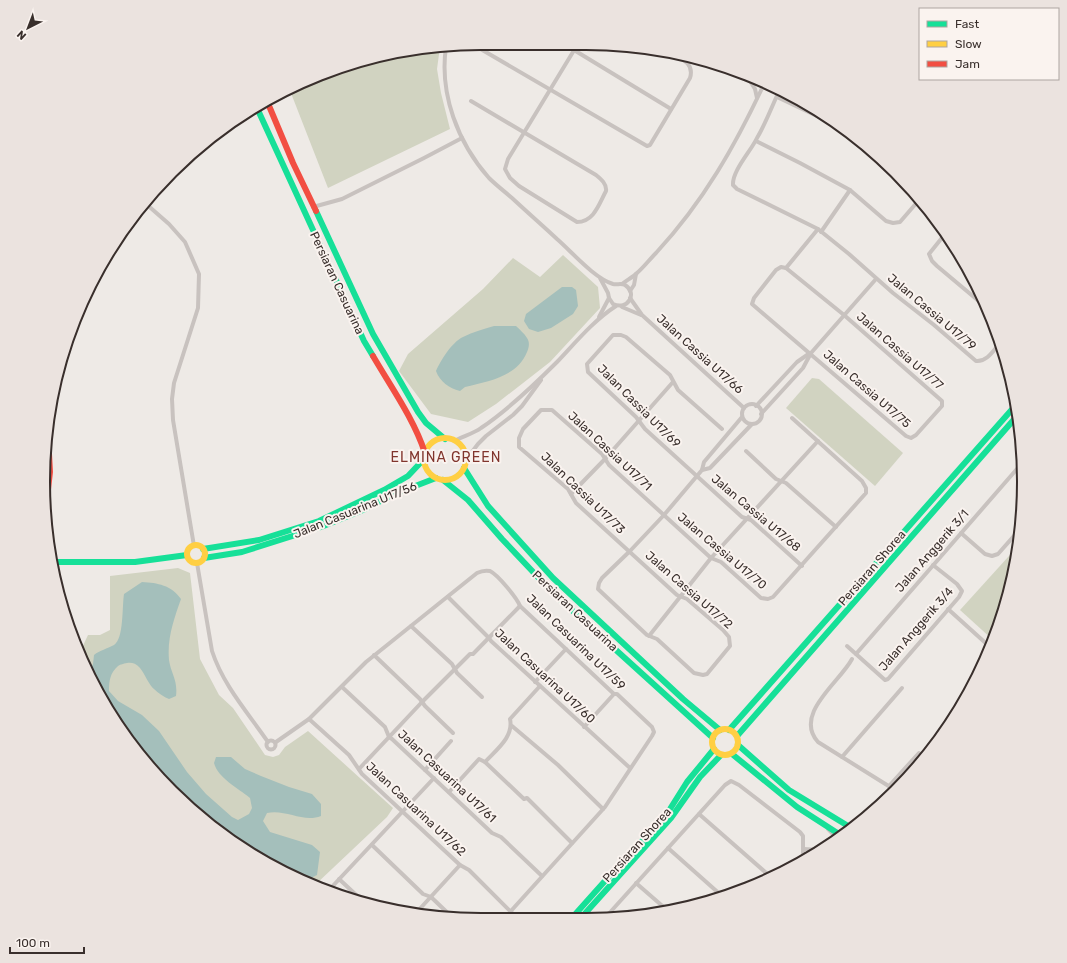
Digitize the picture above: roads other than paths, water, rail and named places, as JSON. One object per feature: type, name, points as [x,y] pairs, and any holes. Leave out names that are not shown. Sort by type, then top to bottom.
[{"type":"street","points":[[482,50],[647,146],[650,145],[690,78],[691,67],[685,62]]},
{"type":"street","points":[[471,101],[525,133],[602,180],[607,188],[606,191],[591,218],[585,222],[577,222],[519,186],[510,178],[506,169],[508,159],[525,133],[574,50]]},
{"type":"street","points":[[577,50],[671,108]]},
{"type":"street","points":[[446,52],[445,80],[450,107],[462,138],[489,177],[600,278],[608,293],[608,298],[597,319],[546,373],[481,429],[454,441]]},
{"type":"street","points":[[752,84],[757,99]]},
{"type":"street","points":[[622,284],[636,274],[672,235],[695,207],[735,144],[762,88]]},
{"type":"street","points":[[798,106],[777,96],[756,141],[850,190],[886,221],[893,223],[900,222],[916,204]]},
{"type":"street","name":"Persiaran Casuarina","points":[[269,106],[313,207],[373,334],[418,412],[426,423],[445,439]]},
{"type":"street","name":"Persiaran Casuarina","points":[[259,112],[364,341],[410,419],[421,441],[425,456]]},
{"type":"street","points":[[313,207],[342,199],[462,138]]},
{"type":"street","name":"Jalan Cassia U17/79","points":[[756,141],[746,155],[733,180],[733,185],[737,189],[820,230],[876,279],[934,325],[976,361],[981,362],[995,348]]},
{"type":"street","points":[[810,353],[752,304],[752,301],[776,270],[784,268],[820,230],[850,190]]},
{"type":"street","points":[[149,207],[169,224],[185,242],[199,274],[198,308],[174,383],[172,399],[173,420],[194,546]]},
{"type":"street","points":[[942,239],[930,254],[932,261],[977,300]]},
{"type":"street","points":[[784,268],[844,315]]},
{"type":"street","points":[[597,319],[619,306],[627,304],[630,298],[630,291],[634,285],[636,274]]},
{"type":"street","points":[[600,278],[615,284],[622,284],[630,291]]},
{"type":"street","points":[[756,406],[797,362],[810,353],[876,279]]},
{"type":"street","points":[[608,293],[615,284]]},
{"type":"street","points":[[608,298],[613,304],[619,306]]},
{"type":"street","name":"Jalan Cassia U17/66","points":[[630,298],[642,315],[744,408]]},
{"type":"street","name":"Jalan Cassia U17/66","points":[[619,306],[642,315]]},
{"type":"street","name":"Jalan Cassia U17/77","points":[[844,315],[942,401],[942,406],[928,421]]},
{"type":"street","name":"Jalan Cassia U17/69","points":[[673,382],[670,375],[626,337],[621,335],[613,335],[587,364],[588,372],[639,421],[645,429],[697,476]]},
{"type":"street","points":[[702,470],[710,468],[752,424],[760,420],[761,414],[803,368],[810,353]]},
{"type":"street","name":"Jalan Cassia U17/75","points":[[810,353],[906,436],[911,438],[928,421]]},
{"type":"street","points":[[466,461],[463,449],[454,441],[445,439],[440,439],[430,444],[425,456],[427,470],[436,478],[443,480],[455,477],[464,468],[466,461],[478,444],[486,436],[513,416],[546,373]]},
{"type":"street","points":[[571,494],[673,382],[678,390],[722,428]]},
{"type":"street","points":[[761,414],[756,406],[750,405],[744,408],[742,417],[704,462],[702,470],[664,515],[602,578],[599,583],[598,589],[647,635],[649,636],[711,558],[818,441]]},
{"type":"street","name":"Jalan Cassia U17/71","points":[[523,429],[541,410],[552,410],[602,454],[609,465],[664,515]]},
{"type":"street","name":"Persiaran Shorea","points":[[729,730],[1011,411]]},
{"type":"street","points":[[742,417],[746,422],[752,424]]},
{"type":"street","points":[[792,418],[862,481],[866,488],[866,494],[802,566]]},
{"type":"street","name":"Persiaran Shorea","points":[[737,736],[1012,421]]},
{"type":"street","name":"Jalan Cassia U17/73","points":[[523,429],[519,438],[519,447],[568,489],[576,502],[630,551]]},
{"type":"street","points":[[724,439],[732,446]]},
{"type":"street","points":[[746,451],[776,479],[786,483],[836,527]]},
{"type":"street","name":"Jalan Casuarina U17/56","points":[[203,549],[259,540],[320,521],[384,490],[408,476],[425,456]]},
{"type":"street","name":"Persiaran Casuarina","points":[[464,468],[488,506],[553,578],[683,699],[720,730]]},
{"type":"street","name":"Jalan Anggerik 3/1","points":[[856,654],[1017,469]]},
{"type":"street","name":"Jalan Cassia U17/68","points":[[697,476],[742,517],[751,520],[802,566]]},
{"type":"street","name":"Jalan Casuarina U17/56","points":[[204,558],[242,552],[314,529],[363,510],[392,495],[436,478]]},
{"type":"street","name":"Persiaran Casuarina","points":[[443,480],[468,500],[552,592],[713,738]]},
{"type":"street","name":"Jalan Cassia U17/70","points":[[664,515],[711,558],[721,562],[761,598],[773,598],[802,566]]},
{"type":"street","points":[[961,533],[985,554],[992,556],[998,554],[1013,537]]},
{"type":"street","points":[[194,546],[198,546],[203,549],[204,558],[198,563],[189,561],[187,556],[188,550],[194,546]]},
{"type":"street","name":"Jalan Cassia U17/72","points":[[630,551],[677,595],[687,599],[723,630],[729,636],[730,646],[707,674],[702,675],[694,673],[657,639],[649,636]]},
{"type":"street","points":[[57,561],[104,563],[135,562],[187,556]]},
{"type":"street","points":[[198,563],[212,651],[215,661],[229,687],[268,742],[267,746],[272,749],[276,747],[276,742],[272,740],[268,742]]},
{"type":"street","name":"Jalan Anggerik 3/4","points":[[856,654],[885,680],[888,680],[959,597],[962,591],[957,584],[933,565]]},
{"type":"street","name":"Jalan Casuarina U17/59","points":[[276,742],[309,719],[374,655],[477,573],[486,571],[492,573],[517,598],[520,606],[614,694],[617,694],[652,727],[654,732],[603,809],[510,912]]},
{"type":"street","name":"Jalan Casuarina U17/60","points":[[448,597],[491,641],[630,768]]},
{"type":"street","points":[[359,770],[422,702],[470,654],[473,654],[520,606]]},
{"type":"street","points":[[948,609],[986,642]]},
{"type":"street","points":[[411,626],[452,664],[455,670],[482,697]]},
{"type":"street","points":[[847,646],[856,654]]},
{"type":"street","points":[[535,682],[566,649]]},
{"type":"street","points":[[374,655],[454,733]]},
{"type":"street","points":[[852,659],[848,667],[813,710],[810,723],[815,738],[818,742],[889,786],[919,753]]},
{"type":"street","points":[[540,686],[510,719],[512,726],[558,765],[603,809]]},
{"type":"street","name":"Jalan Casuarina U17/61","points":[[342,687],[385,727],[390,737],[492,833],[501,837],[542,876]]},
{"type":"street","points":[[842,757],[902,688]]},
{"type":"street","points":[[584,727],[614,694]]},
{"type":"street","name":"Jalan Casuarina U17/62","points":[[309,719],[349,755],[359,770],[402,812],[460,865],[469,870],[510,912]]},
{"type":"street","points":[[485,762],[509,734],[512,726]]},
{"type":"street","points":[[720,730],[729,730],[737,736],[738,745],[736,750],[727,756],[721,755],[714,749],[712,742],[713,738],[720,730]]},
{"type":"street","points":[[425,770],[451,741]]},
{"type":"street","points":[[738,745],[789,790],[847,825]]},
{"type":"street","name":"Persiaran Shorea","points":[[576,913],[620,863],[665,817],[687,782],[714,749]]},
{"type":"street","points":[[732,754],[832,835]]},
{"type":"street","name":"Persiaran Shorea","points":[[585,913],[671,818],[700,777],[721,755]]},
{"type":"street","points":[[449,792],[479,759],[485,762],[524,799],[527,798],[572,843]]},
{"type":"street","points":[[333,886],[434,778]]},
{"type":"street","points":[[611,912],[725,785],[731,781],[739,785],[800,832],[803,836],[804,853]]},
{"type":"street","points":[[797,807],[836,832]]},
{"type":"street","points":[[699,814],[767,873]]},
{"type":"street","points":[[372,845],[423,894],[431,897],[446,911]]},
{"type":"street","points":[[668,848],[717,892]]},
{"type":"street","points":[[804,849],[810,849]]},
{"type":"street","points":[[420,908],[460,865]]},
{"type":"street","points":[[339,879],[355,893]]},
{"type":"street","points":[[636,884],[662,906]]},
{"type":"water","points":[[562,287],[572,287],[576,290],[578,306],[573,314],[551,328],[538,332],[529,329],[524,321],[526,314]]},
{"type":"water","points":[[494,326],[516,326],[525,335],[529,341],[529,345],[528,350],[522,360],[516,367],[501,377],[465,387],[460,391],[445,384],[436,371],[451,347],[463,337]]},
{"type":"water","points":[[142,582],[164,586],[177,594],[181,599],[169,644],[169,660],[175,681],[176,696],[169,699],[159,693],[154,689],[140,668],[132,663],[121,664],[113,671],[110,677],[109,691],[118,701],[142,715],[159,731],[187,772],[206,794],[232,817],[238,820],[249,814],[252,808],[250,798],[224,778],[214,763],[216,757],[231,757],[245,769],[289,787],[312,794],[321,804],[321,816],[308,818],[274,812],[267,813],[263,821],[270,832],[312,845],[320,852],[317,875],[311,878],[291,869],[242,840],[219,824],[176,787],[139,744],[123,721],[92,667],[94,655],[114,645],[120,636],[124,594]]},
{"type":"district","name":"ELMINA GREEN","points":[[446,457]]}]
